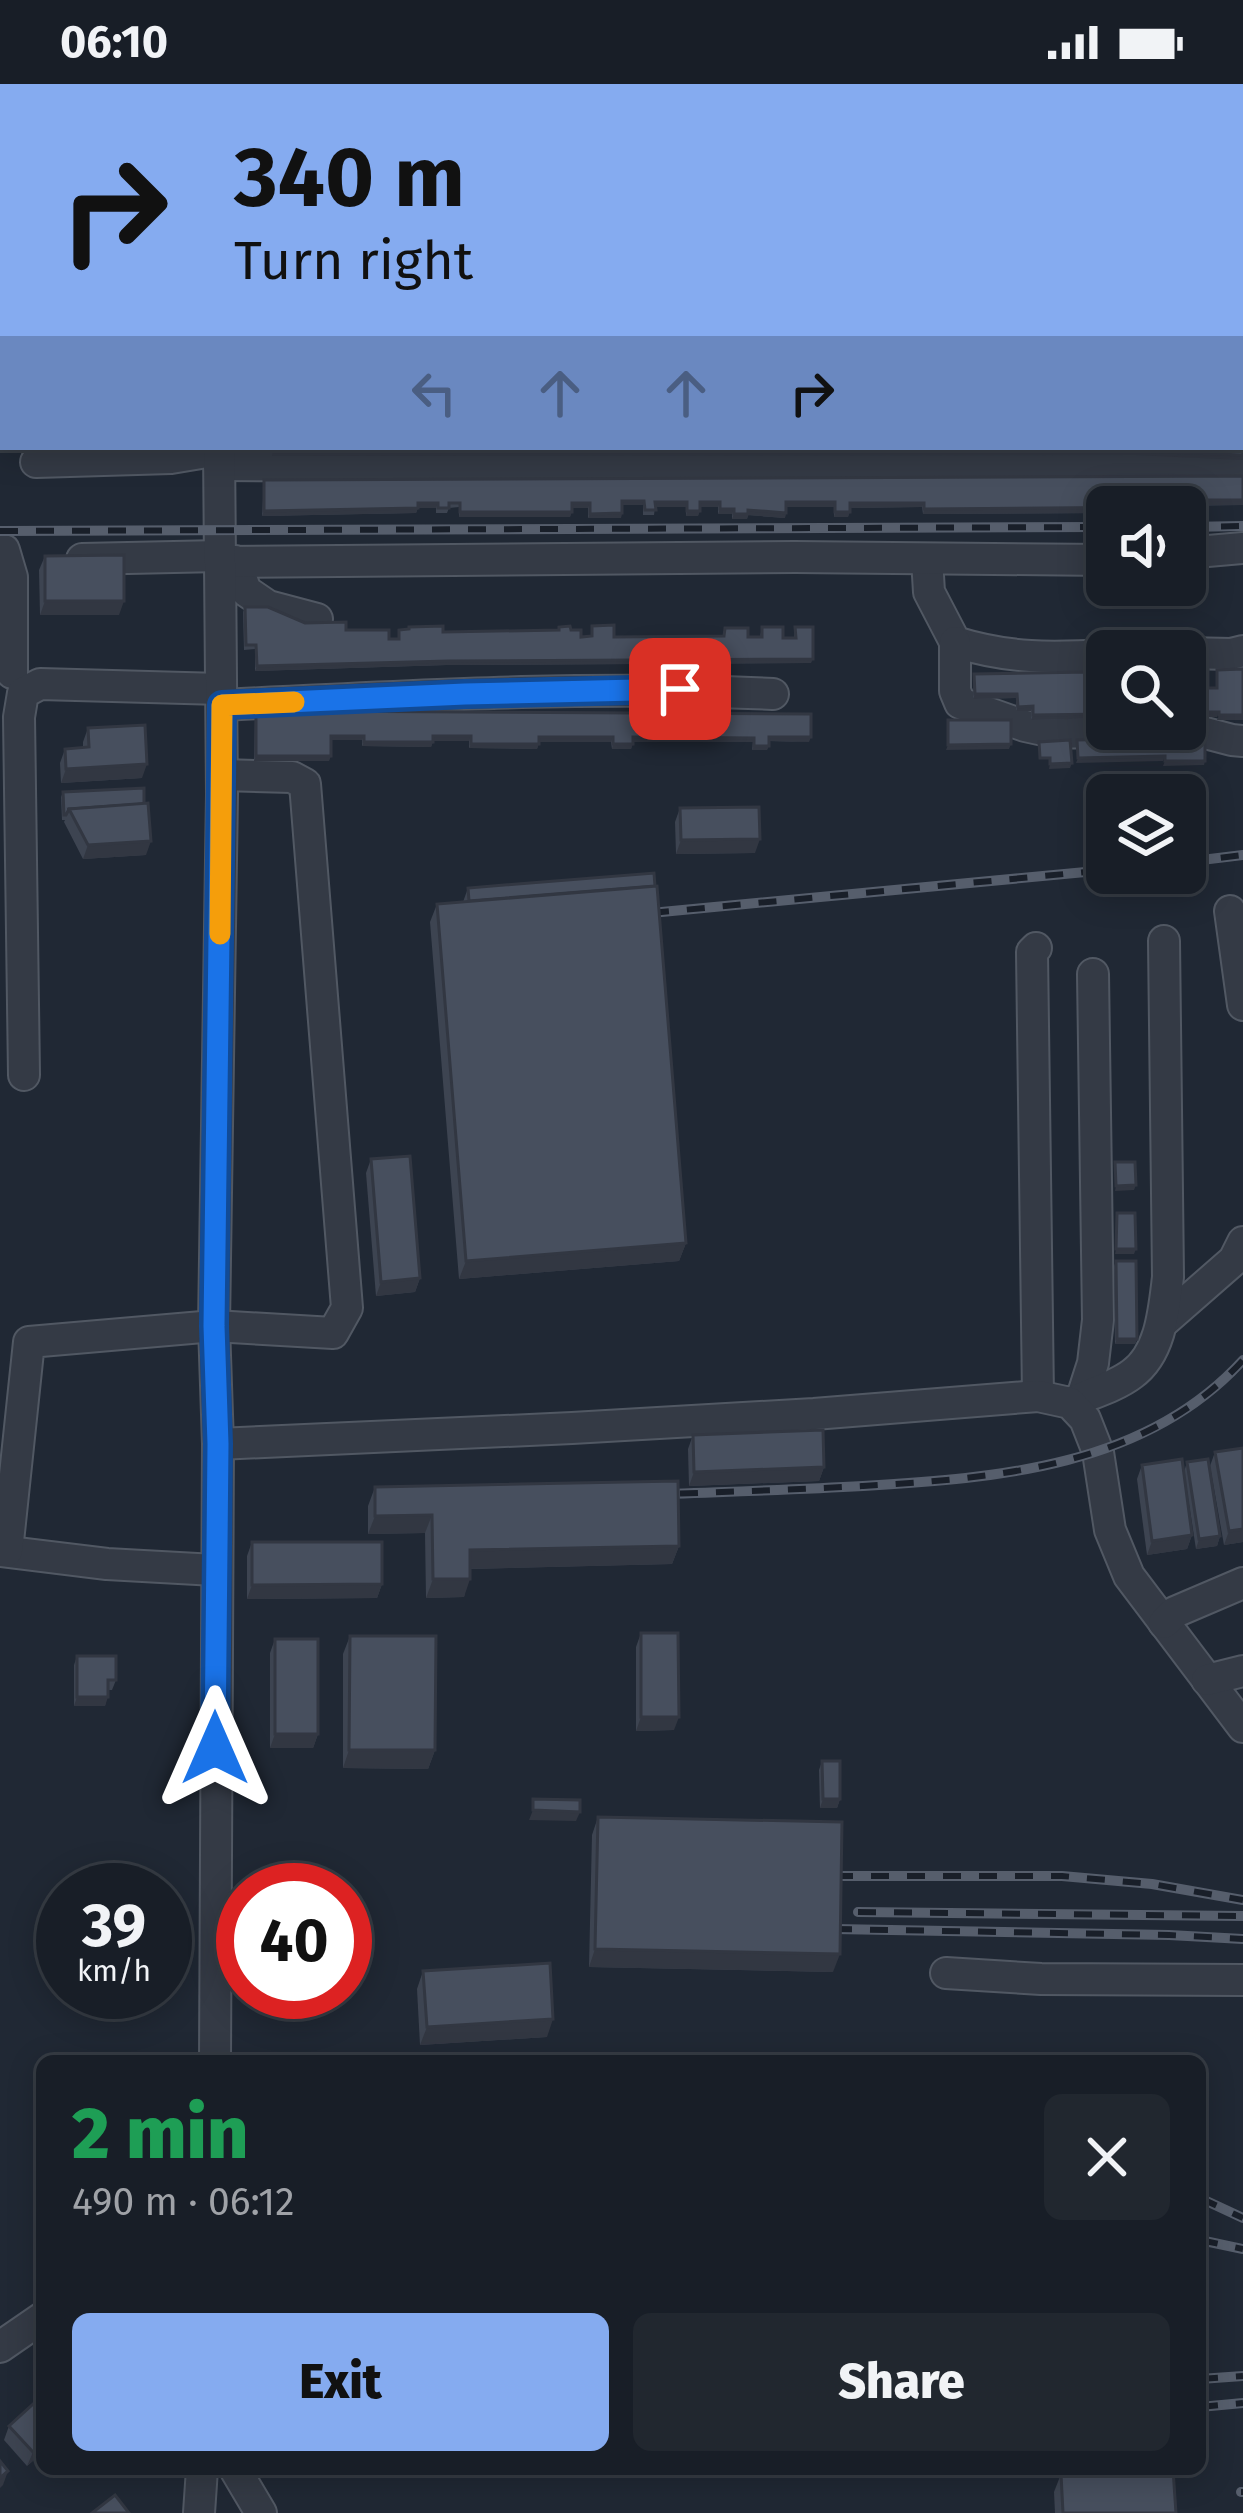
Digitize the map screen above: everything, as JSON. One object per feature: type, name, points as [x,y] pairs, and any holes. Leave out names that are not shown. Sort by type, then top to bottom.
[{"type":"street","points":[[215,2055],[218,1444],[214,1326],[225,560],[219,454]]},
{"type":"street","points":[[36,462],[219,454],[1243,469]]},
{"type":"street","points":[[1206,551],[1243,548]]},
{"type":"street","points":[[0,549],[12,577],[17,676],[23,693],[19,717],[24,1075]]},
{"type":"street","points":[[927,559],[929,592],[955,642],[955,691],[960,703],[1057,734],[1190,729],[1243,741]]},
{"type":"street","points":[[52,560],[1086,560]]},
{"type":"street","points":[[225,560],[246,591],[268,606],[317,619]]},
{"type":"street","points":[[955,642],[1038,658],[1086,656]]},
{"type":"street","points":[[1206,653],[1243,651]]},
{"type":"street","points":[[17,676],[222,697],[680,689],[773,694]]},
{"type":"street","points":[[215,1570],[107,1564],[4,1551],[29,1342],[214,1326],[333,1333],[347,1308],[305,784],[292,777],[222,776]]},
{"type":"street","points":[[1230,910],[1243,1005]]},
{"type":"street","points":[[218,1444],[594,1427],[1038,1396],[1076,1400],[1132,1374],[1150,1354],[1162,1323],[1168,1277],[1164,941]]},
{"type":"street","points":[[1036,948],[1032,952],[1038,1396]]},
{"type":"street","points":[[1094,974],[1098,1320],[1093,1363],[1076,1400],[1098,1452],[1110,1530],[1129,1576],[1243,1726]]},
{"type":"street","points":[[1162,1323],[1234,1260],[1243,1242]]},
{"type":"street","points":[[1164,1623],[1175,1612],[1243,1582]]},
{"type":"street","points":[[1207,1680],[1243,1671]]},
{"type":"street","points":[[946,1973],[1041,1979],[1243,1980]]},
{"type":"street","points":[[0,2347],[36,2322]]},
{"type":"street","points":[[199,2513],[202,2475]]},
{"type":"street","points":[[239,2475],[261,2513]]},
{"type":"building","points":[[1243,450],[1243,455],[1137,451],[273,451]]},
{"type":"building","points":[[1243,476],[1243,500],[1206,500],[1206,486],[1086,486],[1086,508],[924,509],[924,503],[850,503],[850,512],[835,512],[835,502],[786,502],[786,513],[748,510],[748,514],[734,514],[734,509],[720,509],[720,502],[700,502],[700,511],[687,511],[687,502],[655,502],[656,510],[645,510],[644,501],[622,501],[622,513],[590,514],[590,503],[572,503],[572,512],[460,512],[460,503],[449,503],[449,508],[418,503],[418,508],[264,511],[264,480]]},
{"type":"building","points":[[124,555],[124,601],[45,601],[45,556]]},
{"type":"building","points":[[245,607],[268,607],[305,623],[346,622],[346,630],[389,630],[389,639],[399,639],[399,630],[409,627],[443,626],[443,632],[570,626],[581,630],[581,637],[592,636],[592,626],[614,625],[614,637],[724,636],[725,628],[748,628],[748,637],[762,637],[762,627],[783,627],[783,638],[796,638],[795,627],[813,627],[813,659],[257,666],[256,645],[246,645]]},
{"type":"building","points":[[1243,669],[1243,715],[1206,712],[1206,670],[1208,688],[1217,688],[1217,670]]},
{"type":"building","points":[[1086,672],[1086,714],[1033,715],[1033,706],[1018,707],[1017,694],[975,694],[974,674]]},
{"type":"building","points":[[256,708],[811,714],[811,737],[769,737],[769,746],[754,746],[754,738],[633,737],[633,744],[613,744],[613,737],[539,737],[539,744],[471,744],[471,736],[433,736],[433,742],[364,742],[364,736],[331,736],[331,756],[256,756]]},
{"type":"building","points":[[948,720],[1011,720],[1011,744],[948,745]]},
{"type":"building","points":[[145,725],[147,764],[66,769],[65,749],[89,747],[88,728]]},
{"type":"building","points":[[1070,740],[1072,763],[1050,764],[1050,758],[1040,758],[1039,742]]},
{"type":"building","points":[[1077,740],[1086,740],[1086,750],[1205,750],[1205,761],[1165,761],[1165,756],[1078,758]]},
{"type":"building","points":[[144,788],[144,804],[69,809],[64,815],[63,792]]},
{"type":"building","points":[[148,803],[151,841],[88,845],[69,809]]},
{"type":"building","points":[[759,807],[760,839],[681,840],[680,808]]},
{"type":"building","points":[[654,873],[655,886],[469,901],[468,888]]},
{"type":"building","points":[[657,886],[686,1243],[466,1261],[437,904]]},
{"type":"building","points":[[410,1156],[420,1278],[381,1282],[371,1159]]},
{"type":"building","points":[[1115,1162],[1135,1162],[1136,1185],[1116,1186]]},
{"type":"building","points":[[1117,1213],[1135,1213],[1136,1249],[1116,1249]]},
{"type":"building","points":[[1116,1261],[1136,1261],[1137,1339],[1117,1339]]},
{"type":"building","points":[[823,1430],[824,1467],[694,1472],[693,1435]]},
{"type":"building","points":[[1243,1448],[1243,1529],[1229,1531],[1215,1452]]},
{"type":"building","points":[[1182,1459],[1192,1535],[1152,1541],[1142,1465]]},
{"type":"building","points":[[1208,1459],[1220,1536],[1199,1539],[1187,1462]]},
{"type":"building","points":[[678,1481],[679,1546],[470,1550],[470,1579],[433,1579],[432,1515],[375,1516],[375,1487]]},
{"type":"building","points":[[252,1542],[382,1542],[382,1584],[252,1585]]},
{"type":"building","points":[[641,1633],[678,1633],[679,1717],[641,1717]]},
{"type":"building","points":[[350,1636],[436,1636],[435,1750],[349,1750]]},
{"type":"building","points":[[275,1639],[318,1639],[318,1734],[275,1734]]},
{"type":"building","points":[[77,1656],[116,1656],[116,1680],[108,1680],[108,1697],[77,1697]]},
{"type":"building","points":[[822,1761],[840,1761],[840,1799],[823,1799]]},
{"type":"building","points":[[533,1799],[580,1800],[580,1812],[533,1810]]},
{"type":"building","points":[[598,1817],[842,1822],[840,1954],[595,1949]]},
{"type":"building","points":[[550,1963],[553,2019],[427,2027],[423,1971]]},
{"type":"building","points":[[36,2401],[33,2452],[9,2426]]},
{"type":"building","points":[[1061,2475],[1173,2475],[1176,2513],[1063,2513]]},
{"type":"building","points":[[115,2495],[129,2513],[92,2513]]},
{"type":"railway","points":[[1206,527],[1243,526]]},
{"type":"railway","points":[[0,531],[1086,527]]},
{"type":"railway","points":[[1206,859],[1243,855]]},
{"type":"railway","points":[[651,913],[1086,872]]},
{"type":"railway","points":[[644,1495],[914,1483],[1067,1460],[1162,1424],[1204,1396],[1243,1360]]},
{"type":"railway","points":[[835,1876],[1062,1876],[1152,1884],[1243,1900]]},
{"type":"railway","points":[[858,1912],[1243,1916]]},
{"type":"railway","points":[[834,1929],[1243,1939]]},
{"type":"railway","points":[[1206,2201],[1243,2218]]},
{"type":"railway","points":[[1206,2241],[1243,2249]]},
{"type":"railway","points":[[1206,2379],[1243,2376]]},
{"type":"railway","points":[[1206,2406],[1243,2403]]},
{"type":"slow traffic","points":[[220,934],[222,705],[294,702]]},
{"type":"route","points":[[215,1748],[218,1444],[214,1326],[222,705],[680,689]]}]
